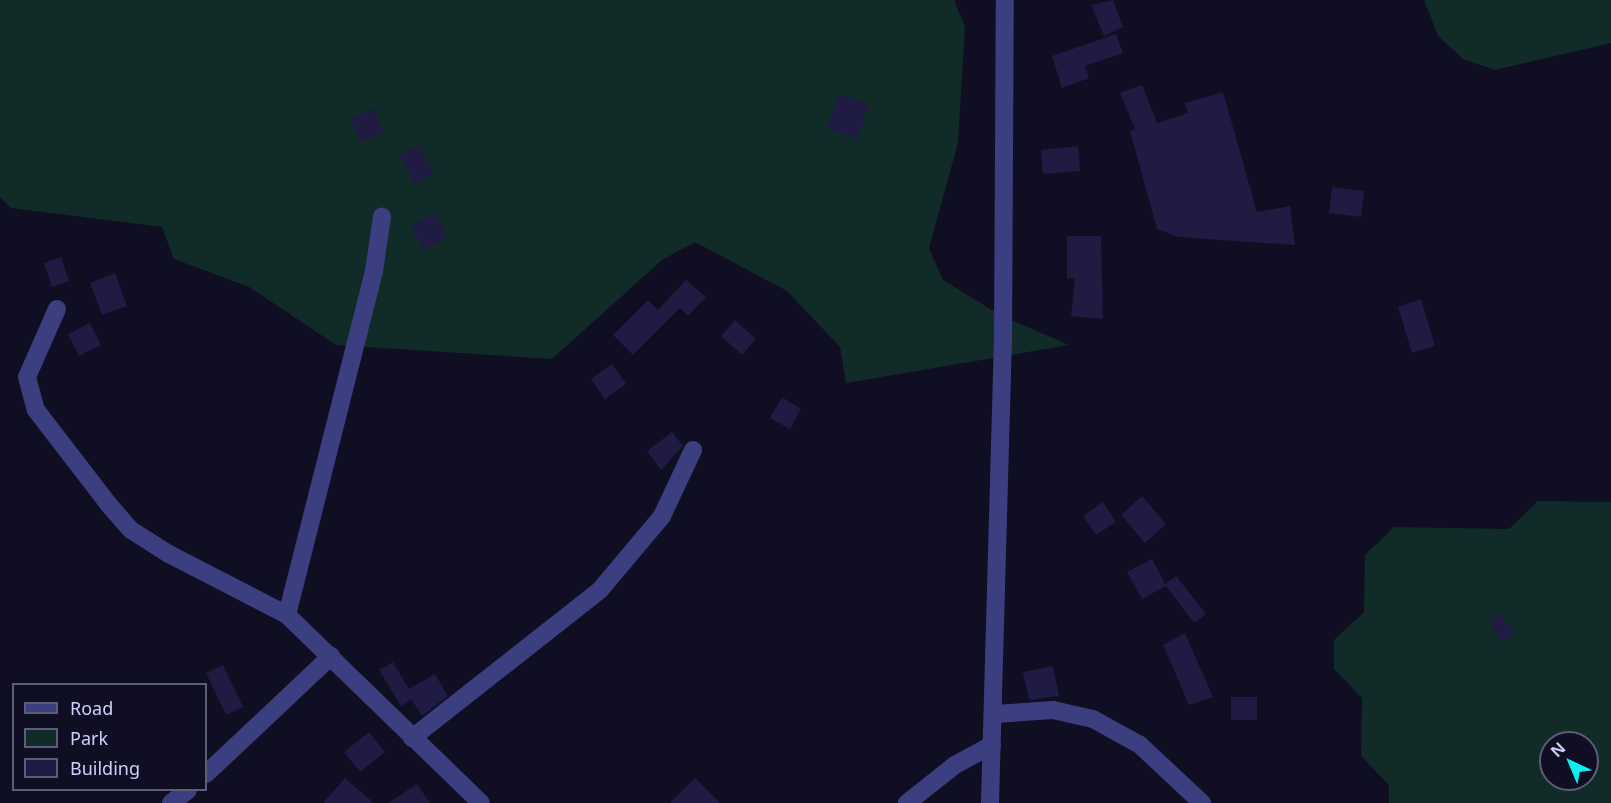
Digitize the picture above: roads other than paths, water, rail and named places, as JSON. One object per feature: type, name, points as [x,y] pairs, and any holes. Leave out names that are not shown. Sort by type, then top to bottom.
[{"type":"street","points":[[990,803],[995,714],[1005,0]]},
{"type":"street","points":[[287,615],[374,271],[382,217]]},
{"type":"street","points":[[57,309],[27,377],[36,410],[56,439],[131,530],[287,615],[481,803]]},
{"type":"street","points":[[412,738],[600,590],[662,516],[693,450]]},
{"type":"street","points":[[207,773],[330,656]]},
{"type":"street","points":[[995,714],[1053,710],[1093,719],[1140,745],[1202,803]]},
{"type":"street","points":[[907,803],[955,765],[992,745]]},
{"type":"street","points":[[171,803],[186,791]]}]
